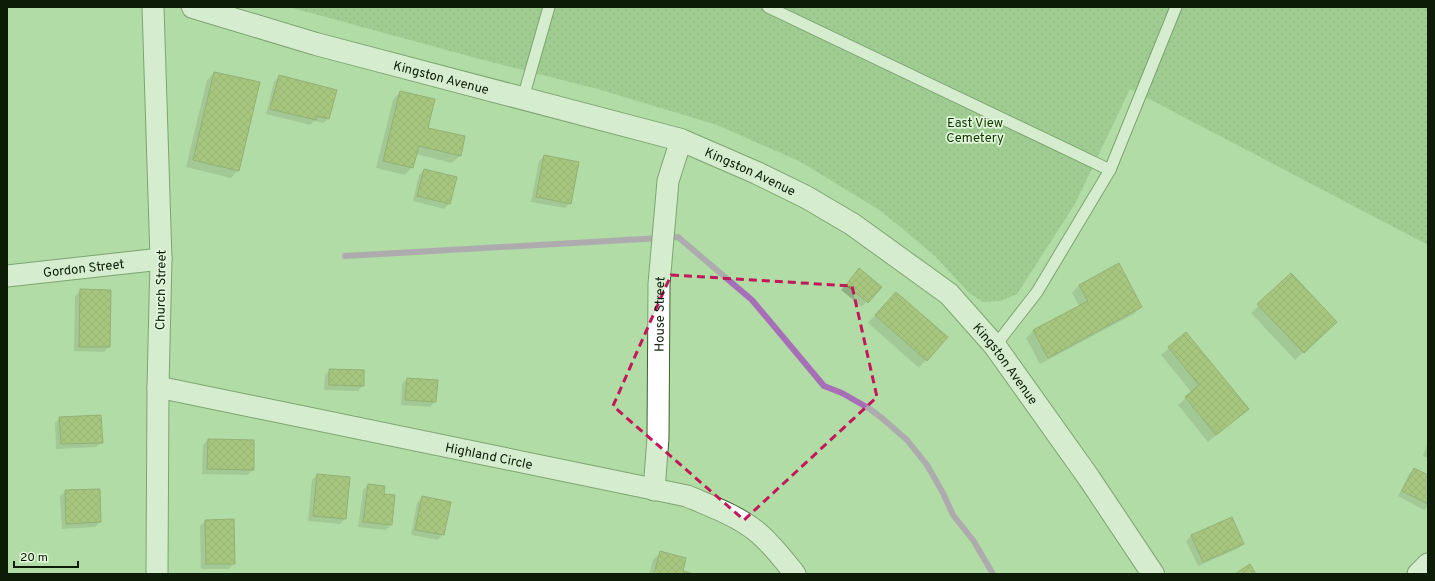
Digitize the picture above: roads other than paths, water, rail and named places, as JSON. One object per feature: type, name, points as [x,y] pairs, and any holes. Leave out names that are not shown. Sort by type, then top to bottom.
[{"type":"street","name":"Church Street","points":[[154,7],[161,259],[158,387],[157,574]]},
{"type":"street","name":"Kingston Avenue","points":[[193,7],[316,44],[681,140],[757,173],[852,224],[949,294],[995,346],[1088,478],[1153,574]]},
{"type":"street","name":"House Street","points":[[654,490],[658,438],[659,284],[668,181],[681,140]]},
{"type":"street","name":"Gordon Street","points":[[7,276],[161,259]]},
{"type":"street","name":"Highland Circle","points":[[158,387],[687,496],[731,516],[755,530],[782,556],[795,574]]},
{"type":"street","points":[[1418,574],[1428,564]]},
{"type":"lane","points":[[523,98],[549,7]]},
{"type":"lane","points":[[768,7],[1110,170]]},
{"type":"lane","points":[[995,346],[1037,292],[1110,170],[1176,7]]},
{"type":"waterway","points":[[345,256],[678,237],[752,300],[824,386],[842,393],[870,409],[907,440],[927,465],[943,493],[953,515],[973,540],[993,574]]},
{"type":"park label","name":"East View Cemetery","points":[[975,130]]}]
